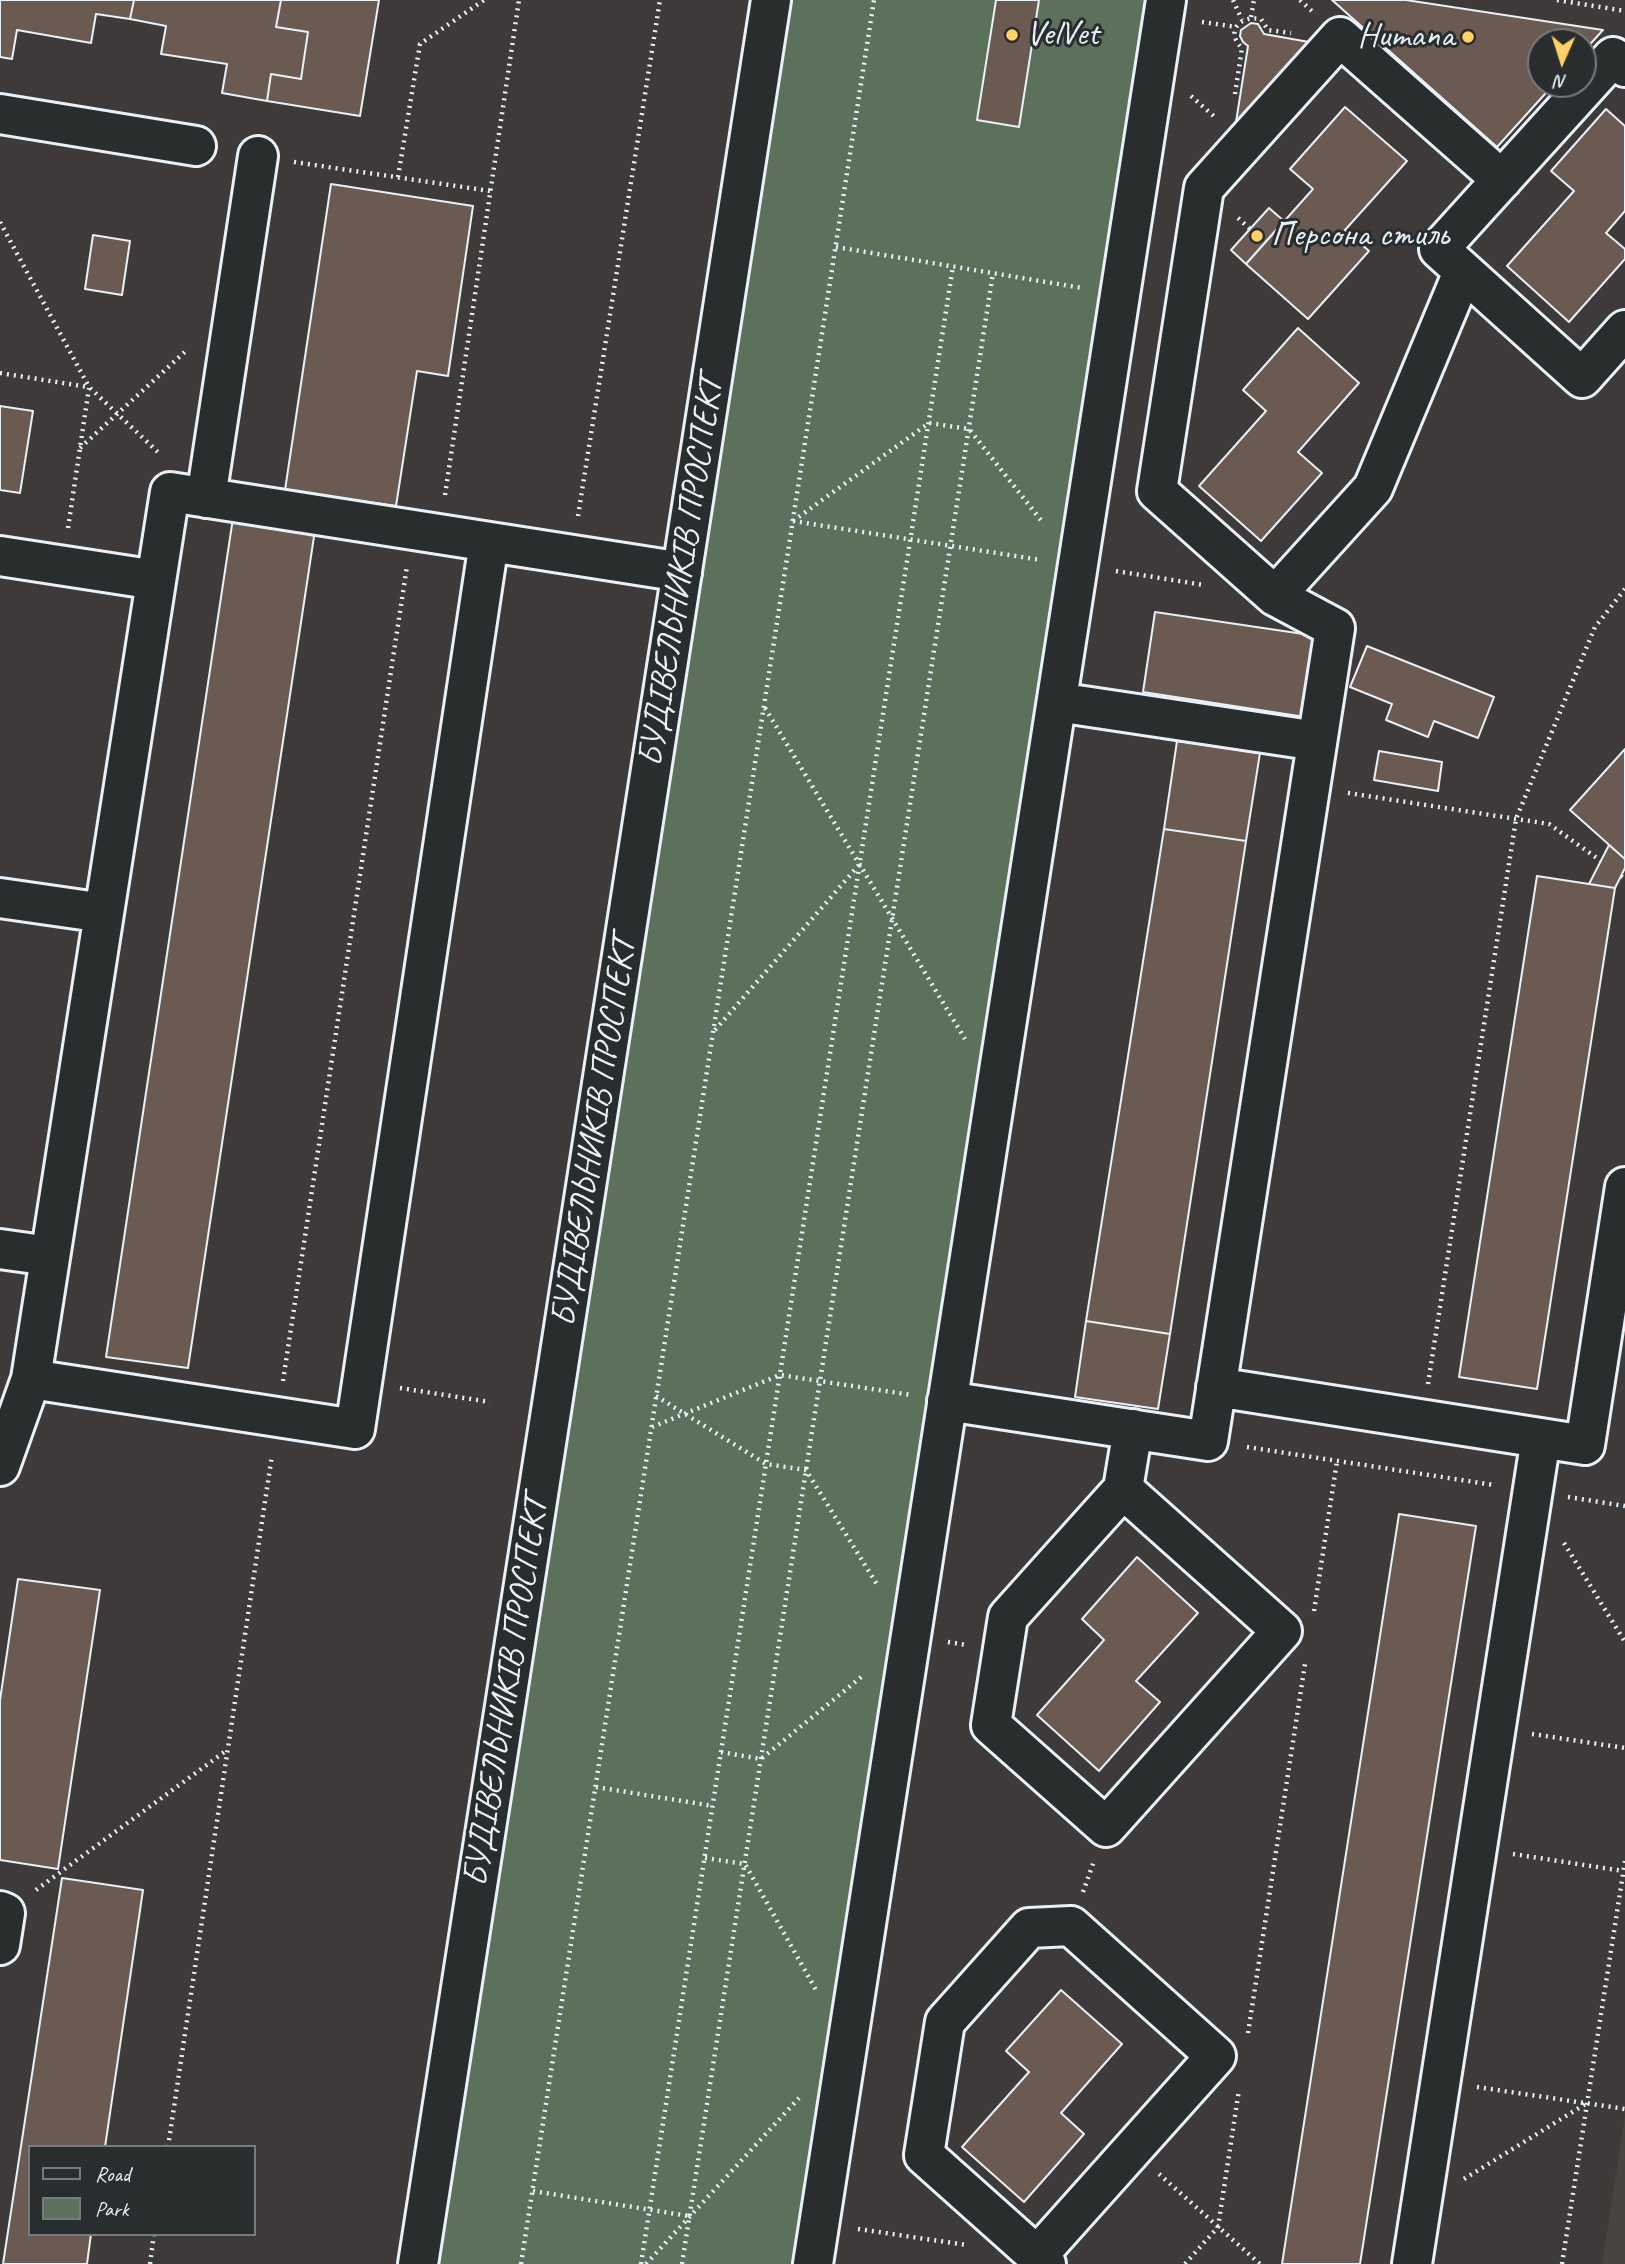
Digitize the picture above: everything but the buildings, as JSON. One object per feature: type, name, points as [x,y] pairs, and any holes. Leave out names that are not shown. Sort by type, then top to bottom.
[{"type":"street","name":"БУДІВЕЛЬНИКІВ ПРОСПЕКТ","points":[[418,2264],[771,0]]},
{"type":"street","points":[[813,2264],[1120,295],[1181,11]]},
{"type":"street","points":[[947,1401],[1208,1441],[1335,628],[1275,596],[1157,491],[1204,188],[1340,37],[1502,180]]},
{"type":"street","points":[[1625,67],[1614,57],[1439,249],[1582,378],[1625,330]]},
{"type":"street","points":[[0,114],[196,146]]},
{"type":"street","points":[[206,498],[258,156]]},
{"type":"street","points":[[1275,596],[1373,488],[1464,272]]},
{"type":"street","points":[[0,1466],[32,1379],[170,492],[682,572]]},
{"type":"street","points":[[32,1379],[355,1429],[488,542]]},
{"type":"street","points":[[0,556],[156,580]]},
{"type":"street","points":[[1057,702],[1317,741]]},
{"type":"street","points":[[0,898],[104,913]]},
{"type":"street","points":[[1216,1387],[1585,1445],[1625,1188]]},
{"type":"street","points":[[0,1248],[50,1256]]},
{"type":"street","points":[[1123,1489],[1282,1631],[1106,1827],[991,1725],[1008,1617],[1123,1489],[1133,1429]]},
{"type":"street","points":[[1412,2264],[1541,1438]]},
{"type":"street","points":[[1071,1926],[1216,2056],[1132,2150],[1041,2260],[924,2155],[945,2022],[1029,1928],[1071,1926]]},
{"type":"path","points":[[398,178],[420,44],[484,0]]},
{"type":"path","points":[[168,2145],[278,1417],[426,532],[491,191],[519,0]]},
{"type":"path","points":[[572,555],[660,0]]},
{"type":"path","points":[[521,2264],[874,0]]},
{"type":"path","points":[[1233,0],[1242,20]]},
{"type":"path","points":[[1251,17],[1254,0]]},
{"type":"path","points":[[1557,0],[1625,11]]},
{"type":"path","points":[[1181,11],[1236,27]]},
{"type":"path","points":[[1233,103],[1242,48],[1238,46],[1235,37],[1236,27],[1242,20],[1251,17],[1261,19],[1268,30]]},
{"type":"path","points":[[258,156],[491,191]]},
{"type":"path","points":[[0,222],[89,387],[206,498]]},
{"type":"path","points":[[836,247],[1120,295]]},
{"type":"path","points":[[643,2264],[953,266]]},
{"type":"path","points":[[682,2264],[993,274]]},
{"type":"path","points":[[80,449],[235,306]]},
{"type":"path","points":[[0,373],[89,387]]},
{"type":"path","points":[[62,565],[89,387]]},
{"type":"path","points":[[793,521],[929,423],[969,429],[1078,565]]},
{"type":"path","points":[[793,521],[1206,585]]},
{"type":"path","points":[[1422,1419],[1516,819],[1595,627],[1625,589]]},
{"type":"path","points":[[764,707],[996,1090]]},
{"type":"path","points":[[1309,786],[1549,824],[1601,861]]},
{"type":"path","points":[[713,1031],[860,865]]},
{"type":"path","points":[[652,1427],[780,1375],[947,1401]]},
{"type":"path","points":[[362,1382],[490,1402]]},
{"type":"path","points":[[656,1396],[766,1464],[806,1471],[911,1637]]},
{"type":"path","points":[[1208,1441],[1625,1506]]},
{"type":"path","points":[[1312,1622],[1337,1461]]},
{"type":"path","points":[[1533,1492],[1625,1642]]},
{"type":"path","points":[[721,1752],[761,1759],[911,1637],[1003,1651]]},
{"type":"path","points":[[1248,2033],[1306,1662]]},
{"type":"path","points":[[1496,1728],[1625,1748]]},
{"type":"path","points":[[2,1923],[228,1750]]},
{"type":"path","points":[[596,1787],[713,1806]]},
{"type":"path","points":[[1071,1926],[1106,1827]]},
{"type":"path","points":[[1477,1848],[1623,1871]]},
{"type":"path","points":[[705,1858],[745,1864]]},
{"type":"path","points":[[1562,2264],[1625,1861]]},
{"type":"path","points":[[745,1864],[847,2046]]},
{"type":"path","points":[[1441,2081],[1625,2109]]},
{"type":"path","points":[[1185,2264],[1218,2227],[1240,2086]]},
{"type":"path","points":[[643,2264],[801,2096]]},
{"type":"path","points":[[1421,2206],[1587,2103]]},
{"type":"path","points":[[1132,2150],[1260,2264]]},
{"type":"path","points":[[533,2191],[690,2216]]},
{"type":"path","points":[[851,2228],[971,2246]]},
{"type":"path","points":[[150,2264],[154,2236]]},
{"type":"shaded area","points":[[1625,2116],[1625,2264],[1602,2264]]},
{"type":"green space","points":[[792,0],[1149,0],[797,2264],[439,2264]]},
{"type":"place","name":"VelVet","points":[[1012,35]]},
{"type":"place","name":"Humana","points":[[1468,37]]},
{"type":"place","name":"Персона стиль","points":[[1257,236]]}]
